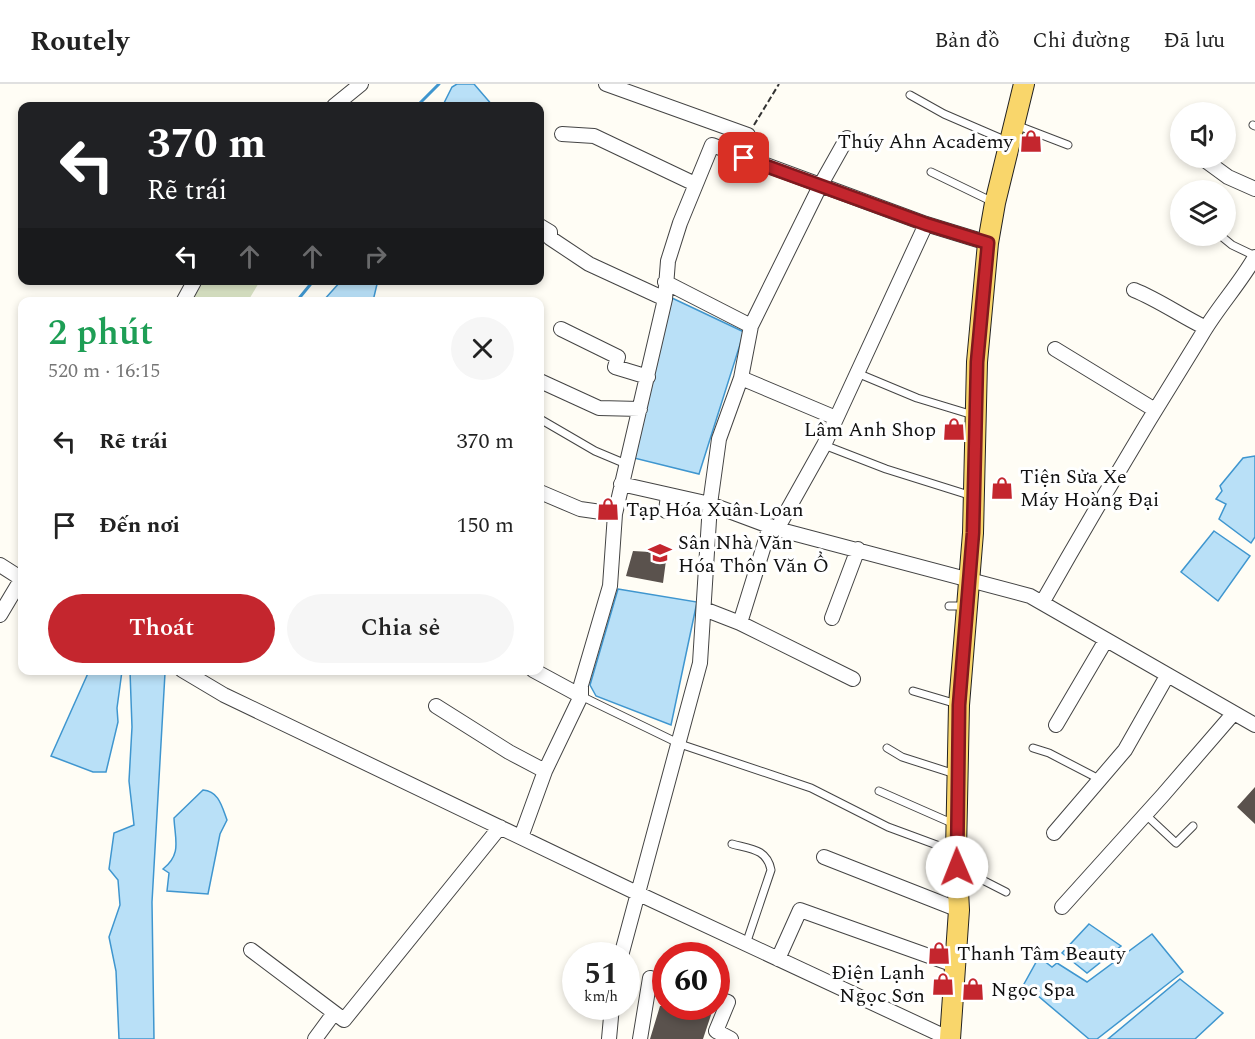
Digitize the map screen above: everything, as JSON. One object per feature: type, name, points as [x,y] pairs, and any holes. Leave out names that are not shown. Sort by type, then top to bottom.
[{"type":"main road","points":[[950,1039],[960,910],[956,859],[958,606],[970,578],[975,497],[977,362],[988,243],[995,203],[1024,84]]},
{"type":"street","points":[[339,102],[361,84]]},
{"type":"street","points":[[606,84],[748,135],[744,158]]},
{"type":"street","points":[[562,134],[594,136],[695,184]]},
{"type":"street","points":[[625,942],[700,663],[710,504],[719,439],[741,378],[751,326],[846,138]]},
{"type":"street","points":[[521,837],[545,771],[580,696],[581,685],[610,586],[615,514],[665,299],[668,261],[680,223],[712,145],[926,224],[988,243]]},
{"type":"street","points":[[1216,168],[1228,177],[1255,189]]},
{"type":"street","points":[[740,623],[774,528],[824,445],[926,224]]},
{"type":"street","points":[[544,228],[550,232],[550,238],[580,260],[665,299]]},
{"type":"street","points":[[1042,603],[1206,327],[1242,280],[1255,257]]},
{"type":"street","points":[[665,282],[751,326]]},
{"type":"street","points":[[1134,290],[1159,300],[1180,315],[1206,327]]},
{"type":"street","points":[[561,329],[618,357],[615,367],[648,377]]},
{"type":"street","points":[[1055,350],[1155,410]]},
{"type":"street","points":[[741,378],[836,418]]},
{"type":"street","points":[[544,383],[599,408],[640,409]]},
{"type":"street","points":[[621,484],[710,504],[774,528],[970,578],[1030,596],[1255,725]]},
{"type":"street","points":[[544,494],[580,509],[615,514]]},
{"type":"street","points":[[666,511],[668,495]]},
{"type":"street","points":[[832,618],[858,549]]},
{"type":"street","points":[[0,565],[18,576]]},
{"type":"street","points":[[0,615],[18,585]]},
{"type":"street","points":[[704,609],[740,623],[853,679]]},
{"type":"street","points":[[1056,725],[1106,640]]},
{"type":"street","points":[[190,675],[224,695],[639,894],[950,1039]]},
{"type":"street","points":[[541,675],[580,696]]},
{"type":"street","points":[[1054,833],[1125,750],[1167,676]]},
{"type":"street","points":[[436,706],[508,752],[545,771]]},
{"type":"street","points":[[1062,907],[1146,815],[1233,714]]},
{"type":"street","points":[[251,950],[344,1020],[501,827]]},
{"type":"street","points":[[824,857],[960,910]]},
{"type":"street","points":[[778,959],[800,910],[957,966]]},
{"type":"street","points":[[640,1039],[650,978],[652,979]]},
{"type":"street","points":[[315,1039],[334,1013]]},
{"type":"street","points":[[609,1039],[611,1020]]},
{"type":"street","points":[[721,1020],[715,1035],[731,1039]]},
{"type":"lane","points":[[910,95],[944,114],[1011,133],[1068,145]]},
{"type":"lane","points":[[931,172],[995,203]]},
{"type":"lane","points":[[1234,246],[1255,257]]},
{"type":"lane","points":[[857,373],[917,398],[975,416]]},
{"type":"lane","points":[[544,421],[595,451],[626,464]]},
{"type":"lane","points":[[824,445],[886,469],[975,497]]},
{"type":"lane","points":[[913,691],[959,705]]},
{"type":"lane","points":[[580,696],[680,744],[811,788],[956,859],[1005,892]]},
{"type":"lane","points":[[887,748],[902,757],[957,774]]},
{"type":"lane","points":[[1033,748],[1048,753],[1101,780]]},
{"type":"lane","points":[[879,790],[956,825]]},
{"type":"lane","points":[[1146,815],[1176,843],[1193,826]]},
{"type":"lane","points":[[732,844],[762,852],[769,858],[771,870],[746,944]]},
{"type":"path","points":[[748,135],[779,84]]},
{"type":"green space","points":[[202,285],[258,285],[250,297],[194,297]]},
{"type":"water","points":[[457,84],[474,84],[490,102],[444,102],[452,87]]},
{"type":"water","points":[[337,285],[377,285],[374,297],[327,297]]},
{"type":"water","points":[[672,298],[744,332],[699,474],[634,458]]},
{"type":"water","points":[[1255,456],[1255,537],[1251,543],[1219,519],[1226,504],[1216,499],[1222,491],[1220,486],[1243,458]]},
{"type":"water","points":[[1214,531],[1250,556],[1218,601],[1181,572]]},
{"type":"water","points":[[618,589],[697,602],[671,725],[596,696],[590,685]]},
{"type":"water","points":[[87,675],[121,675],[117,708],[118,722],[106,772],[93,772],[51,756]]},
{"type":"water","points":[[130,675],[165,675],[152,902],[154,1039],[119,1039],[116,971],[109,937],[120,905],[118,880],[109,869],[114,833],[134,825],[129,781],[132,727]]},
{"type":"water","points":[[203,790],[213,793],[227,820],[220,834],[208,894],[167,891],[169,873],[163,869],[173,858],[175,852],[174,818]]},
{"type":"water","points":[[1089,924],[1121,946],[1087,973],[1062,953]]},
{"type":"water","points":[[1152,934],[1183,972],[1097,1039],[1089,1039],[1024,984],[1039,957],[1052,967],[1057,963],[1087,982]]},
{"type":"water","points":[[1180,979],[1223,1013],[1195,1039],[1108,1039]]},
{"type":"building","points":[[633,551],[667,553],[663,583],[626,576]]},
{"type":"building","points":[[1255,787],[1255,824],[1237,807]]},
{"type":"building","points":[[656,1020],[709,1020],[703,1039],[650,1039]]},
{"type":"waterway","points":[[421,102],[439,84]]},
{"type":"waterway","points":[[300,297],[310,285]]},
{"type":"place","name":"Thúy Ahn Academy","points":[[1031,141]]},
{"type":"place","name":"Lâm Anh Shop","points":[[954,429]]},
{"type":"place","name":"Tiện Sửa Xe Máy Hoàng Đại","points":[[1002,488]]},
{"type":"place","name":"Tạp Hóa Xuân Loan","points":[[608,509]]},
{"type":"place","name":"Sân Nhà Văn Hóa Thôn Văn Ổ","points":[[660,553]]},
{"type":"place","name":"Thanh Tâm Beauty","points":[[939,953]]},
{"type":"place","name":"Điện Lạnh Ngọc Sơn","points":[[943,984]]},
{"type":"place","name":"Ngọc Spa","points":[[973,989]]},
{"type":"route","points":[[744,158],[926,224],[988,243],[977,362],[975,497],[959,705],[957,867]]}]
